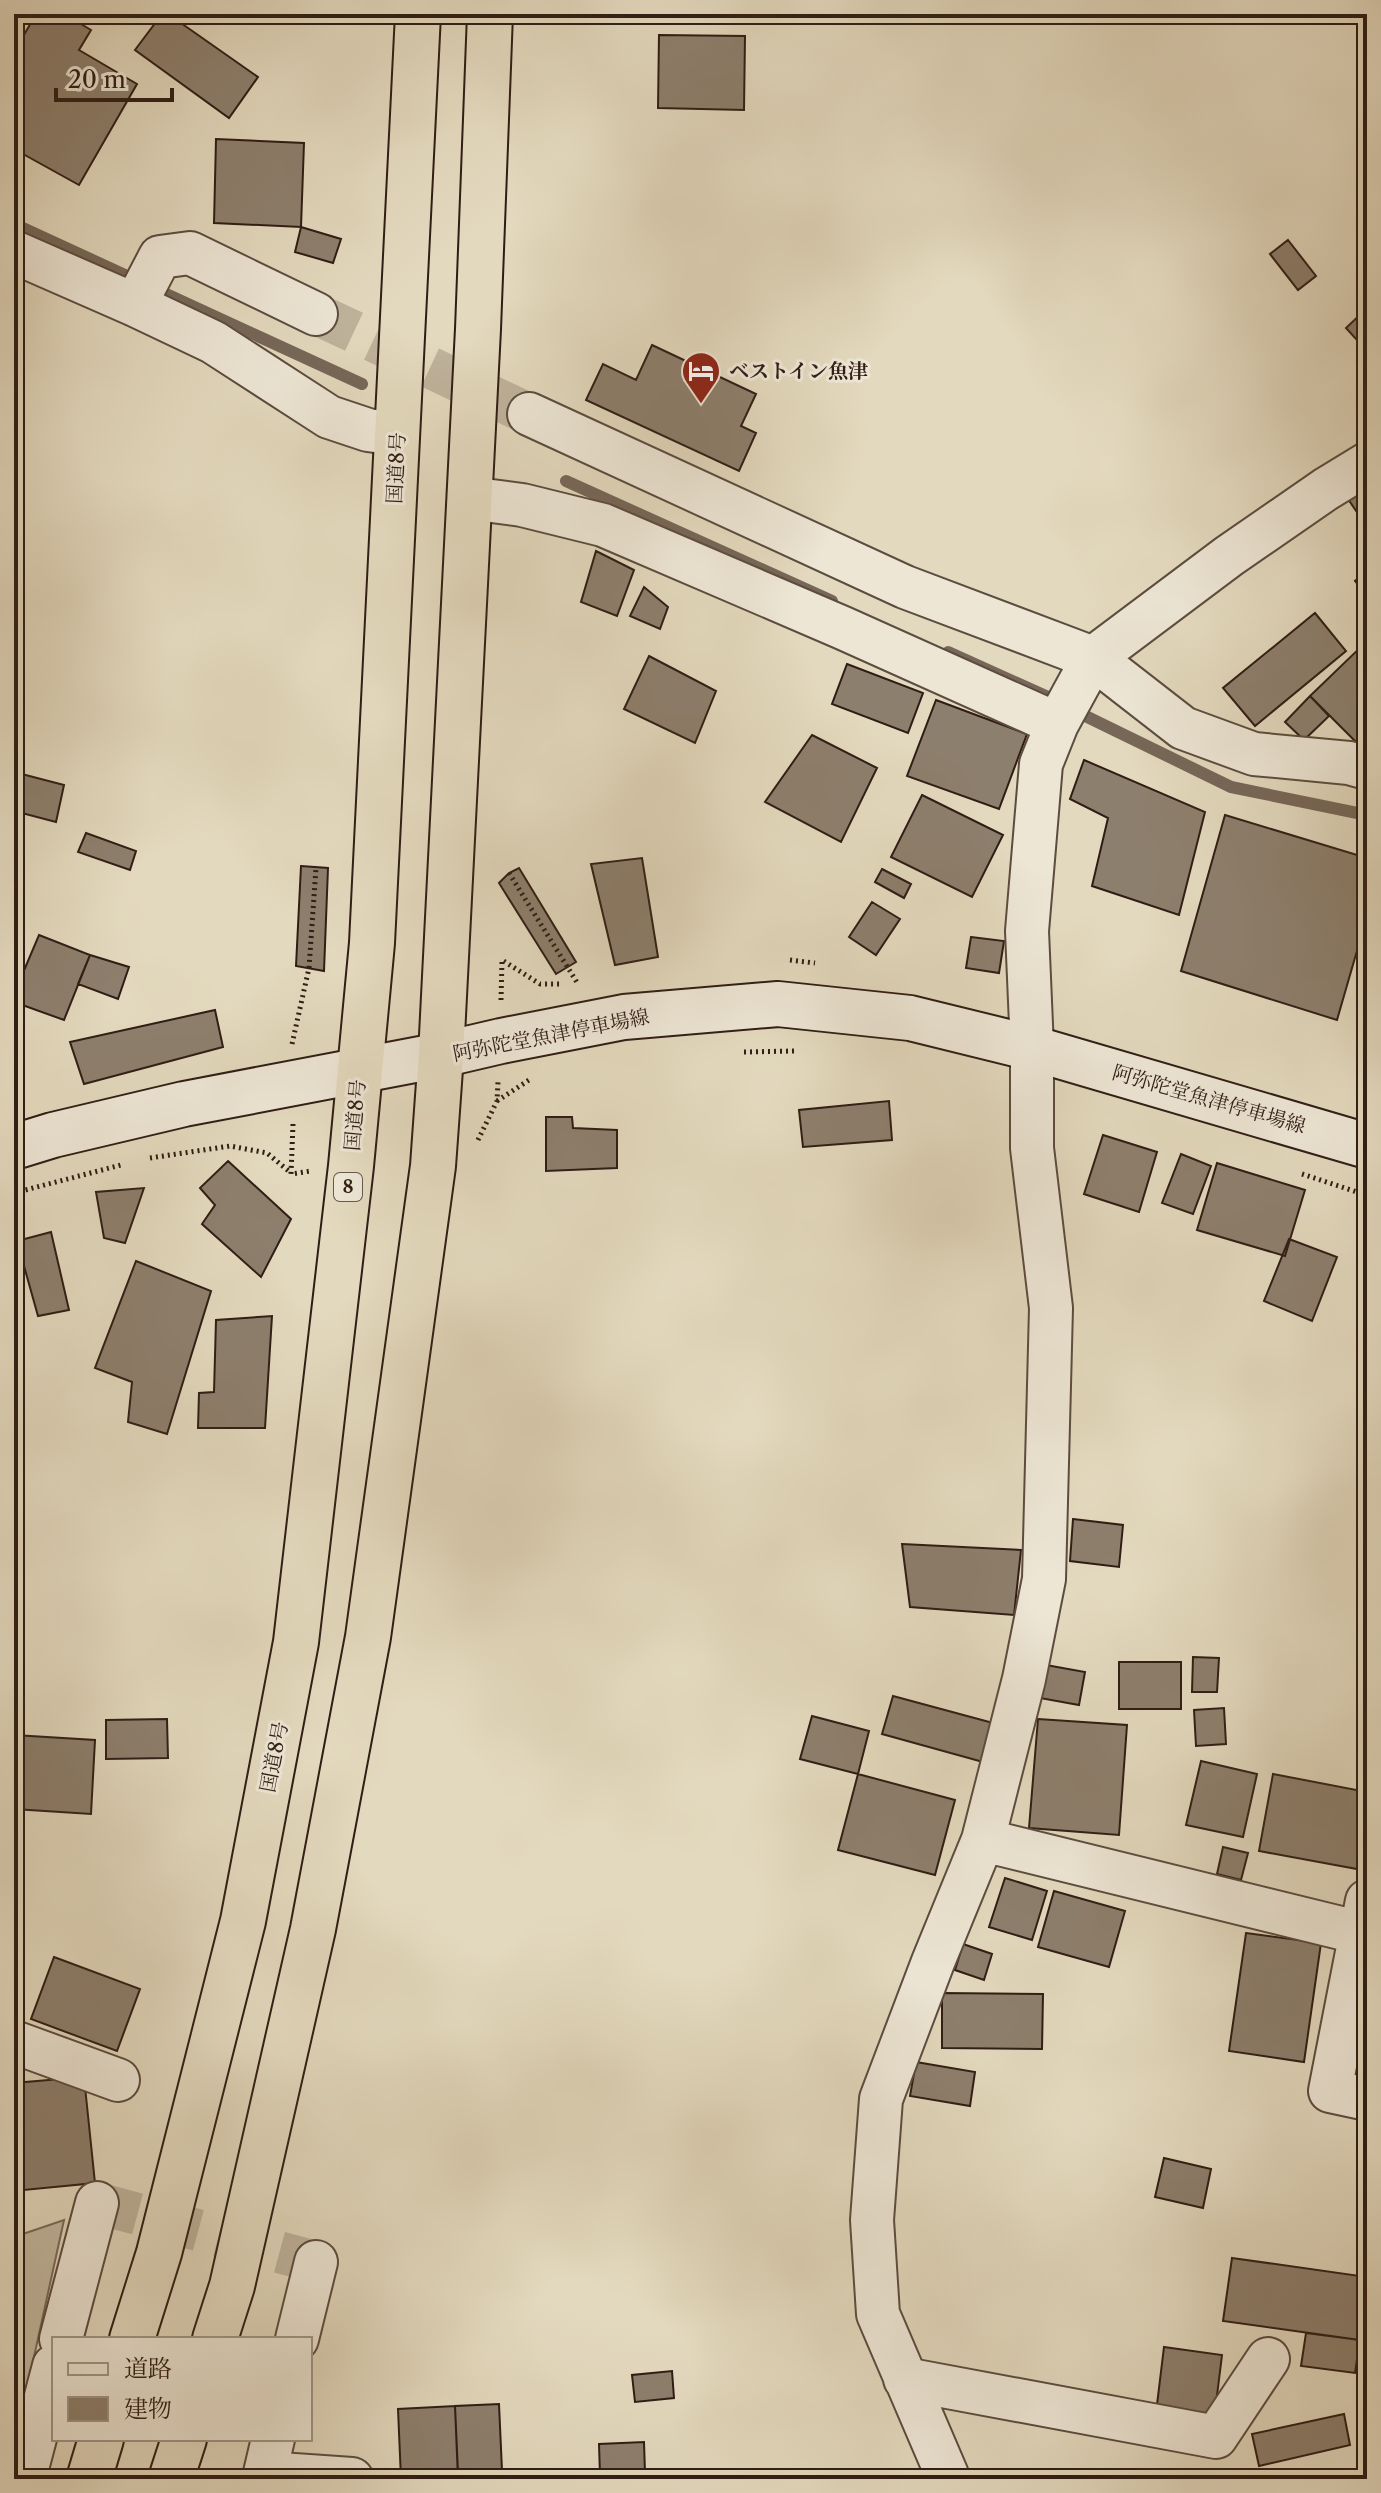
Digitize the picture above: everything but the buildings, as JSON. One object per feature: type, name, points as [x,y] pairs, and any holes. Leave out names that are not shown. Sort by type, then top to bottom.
[{"type":"highway","name":"国道8号","points":[[133,2337],[159,2253],[243,1921],[296,1642],[351,1166],[372,943],[418,14]]},
{"type":"highway","points":[[216,2337],[232,2286],[313,1929],[368,1637],[433,1166],[478,329],[490,14]]},
{"type":"highway","points":[[89,2479],[100,2441]]},
{"type":"highway","points":[[171,2479],[183,2441]]},
{"type":"main road","name":"阿弥陀堂魚津停車場線","points":[[14,1147],[184,1104],[624,1017],[778,1004],[910,1018],[1032,1048],[1367,1146]]},
{"type":"street","points":[[14,252],[213,342],[329,417],[368,430],[397,434]]},
{"type":"street","points":[[135,305],[160,257],[190,253],[316,314]]},
{"type":"street","points":[[529,414],[905,587],[1093,658],[1183,728],[1254,754],[1349,763],[1367,768]]},
{"type":"street","points":[[947,2479],[878,2314],[872,2220],[881,2099],[983,1840],[1024,1679],[1044,1579],[1051,1308],[1032,1148],[1027,931],[1041,764],[1057,724],[1093,658],[1229,556],[1367,464]]},
{"type":"street","points":[[469,498],[522,505],[603,525],[1057,724]]},
{"type":"street","points":[[983,1840],[1364,1917],[1330,2091],[1367,2099]]},
{"type":"street","points":[[14,2042],[118,2080]]},
{"type":"street","points":[[62,2337],[97,2203]]},
{"type":"street","points":[[297,2337],[316,2262]]},
{"type":"street","points":[[905,2379],[1216,2437],[1268,2359]]},
{"type":"street","points":[[14,2477],[25,2476],[52,2374]]},
{"type":"street","points":[[273,2441],[265,2473],[352,2479]]},
{"type":"path","points":[[309,968],[316,868]]},
{"type":"path","points":[[509,873],[566,968]]},
{"type":"path","points":[[741,1053],[801,1051]]},
{"type":"path","points":[[497,1101],[537,1075]]},
{"type":"path","points":[[143,1159],[230,1146],[267,1153],[291,1174]]},
{"type":"path","points":[[14,1193],[129,1163]]},
{"type":"path","points":[[1291,1170],[1367,1194]]},
{"type":"shaded area","points":[[64,2220],[14,2448],[14,2237]]},
{"type":"waterway","points":[[14,224],[362,384]]},
{"type":"waterway","points":[[566,481],[832,601]]},
{"type":"waterway","points":[[948,652],[1048,697]]},
{"type":"waterway","points":[[1071,709],[1231,787],[1367,815]]},
{"type":"tunnel","points":[[316,314],[529,414]]},
{"type":"tunnel","points":[[97,2203],[316,2262]]},
{"type":"place","name":"ベストイン魚津","points":[[701,405]]}]
